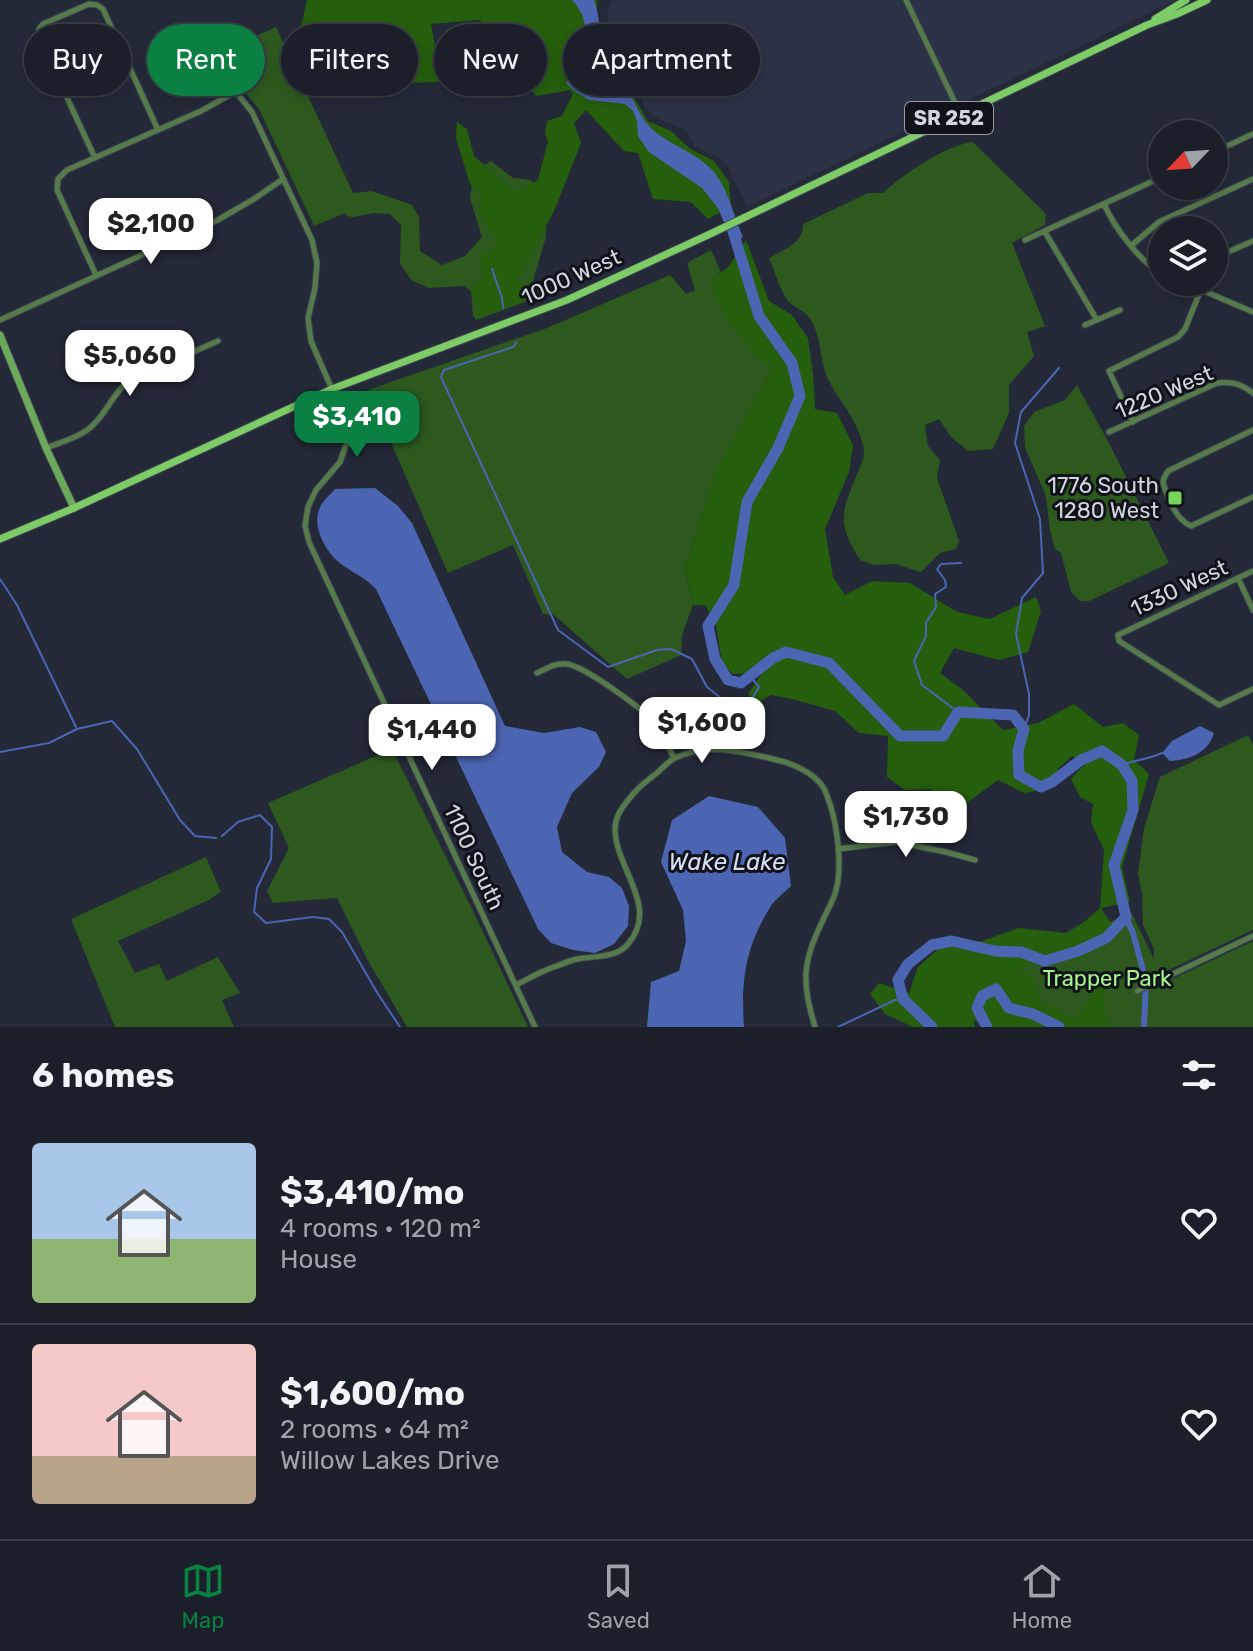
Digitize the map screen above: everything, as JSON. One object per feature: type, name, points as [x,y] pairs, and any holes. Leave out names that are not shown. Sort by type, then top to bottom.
[{"type":"main road","name":"1000 West","points":[[1147,25],[1186,0]]},
{"type":"main road","name":"SR 252","points":[[1168,17],[1199,0]]},
{"type":"main road","name":"1000 West","points":[[0,539],[332,389],[539,311],[708,235],[1147,25],[1207,0]]},
{"type":"street","points":[[906,0],[960,113]]},
{"type":"street","points":[[95,158],[38,35],[43,24],[89,4],[103,9],[158,130]]},
{"type":"street","points":[[96,275],[57,190],[58,179],[67,170],[229,96]]},
{"type":"street","points":[[239,96],[252,112],[312,240],[317,263],[308,318],[311,341],[332,389]]},
{"type":"street","points":[[1228,146],[1253,134]]},
{"type":"street","points":[[0,320],[216,221],[283,179]]},
{"type":"street","points":[[1132,245],[1159,222],[1253,179]]},
{"type":"street","points":[[1025,240],[1148,184]]},
{"type":"street","points":[[1104,204],[1115,227],[1148,265]]},
{"type":"street","points":[[1045,232],[1097,320]]},
{"type":"street","points":[[1228,252],[1253,241]]},
{"type":"street","points":[[1133,422],[1109,371],[1178,337],[1185,329],[1199,296]]},
{"type":"street","points":[[1215,296],[1253,312]]},
{"type":"street","points":[[1085,325],[1120,310]]},
{"type":"street","points":[[0,335],[74,508]]},
{"type":"street","points":[[46,448],[93,425],[129,380],[218,341]]},
{"type":"street","name":"1220 West","points":[[1109,432],[1217,383],[1231,382],[1253,393]]},
{"type":"street","name":"1100 South","points":[[332,389],[344,417],[347,442],[340,462],[316,490],[308,507],[305,526],[309,542],[535,1027]]},
{"type":"street","points":[[1253,430],[1168,471],[1164,478],[1164,487],[1180,520],[1191,526],[1253,497]]},
{"type":"street","name":"1330 West","points":[[1253,571],[1118,635],[1119,641],[1219,705],[1253,689]]},
{"type":"street","points":[[1238,578],[1253,610]]},
{"type":"street","points":[[537,673],[557,664],[579,668],[632,702],[658,726],[674,758]]},
{"type":"street","points":[[516,985],[549,968],[612,954],[626,947],[635,935],[641,912],[617,847],[615,826],[620,811],[637,789],[674,758],[706,749],[735,750],[787,762],[811,776],[823,787],[831,807],[839,877],[834,897],[812,945],[806,974],[808,1003],[815,1027]]},
{"type":"street","points":[[838,849],[896,842],[975,860]]},
{"type":"street","points":[[1137,991],[1253,936]]},
{"type":"shaded area","points":[[612,0],[1176,0],[747,207],[727,165],[713,154],[695,147],[686,131],[653,116],[640,96],[760,96],[760,24],[608,24],[607,13]]},
{"type":"green space","points":[[307,0],[597,0],[597,24],[563,24],[563,91],[547,94],[547,24],[483,24],[480,20],[431,24],[434,82],[418,83],[418,24],[302,24]]},
{"type":"green space","points":[[276,27],[281,38],[281,96],[308,96],[353,193],[372,191],[412,205],[419,217],[420,251],[442,265],[465,256],[482,237],[470,198],[474,171],[491,161],[513,178],[531,180],[545,205],[546,237],[533,281],[541,289],[538,297],[476,320],[471,291],[464,286],[429,288],[411,280],[400,263],[401,225],[390,214],[353,217],[345,213],[314,226],[259,109],[248,96],[265,96],[265,32]]},
{"type":"green space","points":[[572,96],[633,96],[648,121],[671,131],[689,148],[714,161],[729,182],[731,207],[708,219],[691,202],[653,199],[638,153],[624,151],[586,110],[574,123],[581,143],[555,209],[517,282],[533,287],[529,300],[478,317],[472,287],[484,277],[478,257],[498,244],[479,213],[482,195],[470,184],[456,138],[457,122],[467,129],[474,156],[515,192],[538,180],[548,141],[545,134],[547,121],[562,116]]},
{"type":"green space","points":[[973,142],[1046,214],[1045,225],[1012,243],[1045,326],[1027,332],[1034,356],[1009,385],[1009,413],[993,449],[968,451],[951,437],[939,419],[925,425],[928,446],[940,460],[937,478],[959,541],[956,549],[940,553],[921,572],[895,564],[874,565],[860,560],[848,536],[844,518],[847,499],[863,457],[862,441],[855,423],[829,381],[813,324],[786,298],[769,258],[797,241],[803,224],[868,193],[883,193],[926,162],[951,148]]},
{"type":"green space","points":[[746,240],[769,301],[792,315],[808,338],[815,409],[837,413],[853,445],[849,472],[825,529],[833,577],[845,595],[872,581],[910,583],[957,612],[990,619],[1036,597],[1041,611],[1028,652],[999,660],[954,648],[940,673],[963,690],[1003,730],[1038,723],[1074,704],[1103,727],[1123,723],[1139,735],[1134,760],[1149,774],[1122,867],[1130,902],[1101,908],[1112,925],[1082,958],[1033,963],[1016,973],[1032,976],[1042,1003],[1069,1015],[1076,1023],[1080,1010],[1090,999],[1089,974],[1106,981],[1104,1012],[1111,1027],[986,1027],[974,1020],[975,1027],[913,1027],[885,1014],[870,994],[879,983],[909,993],[918,967],[939,948],[982,941],[1019,928],[1066,933],[1084,922],[1100,908],[1104,850],[1091,822],[1093,804],[1080,797],[1071,779],[1085,764],[1072,756],[1058,769],[1053,788],[1024,793],[998,780],[961,807],[937,803],[931,789],[905,790],[887,777],[888,736],[859,733],[835,711],[792,699],[771,695],[755,704],[748,694],[762,673],[733,674],[722,663],[716,624],[705,605],[693,605],[685,570],[715,472],[773,367],[761,362],[725,316],[710,282],[729,266]]},
{"type":"green space","points":[[711,250],[721,272],[710,282],[773,367],[715,473],[685,570],[693,605],[682,635],[681,655],[627,679],[554,615],[543,614],[513,545],[448,573],[368,390],[547,328],[670,275],[686,294],[695,290],[687,263]]},
{"type":"green space","points":[[1077,385],[1169,563],[1089,601],[1080,601],[1071,592],[1061,553],[1055,549],[1050,530],[1046,496],[1025,448],[1024,426],[1034,412],[1065,400]]},
{"type":"green space","name":"Trapper Park","points":[[1248,735],[1253,745],[1253,930],[1160,974],[1164,983],[1253,941],[1253,1027],[983,1027],[965,990],[1131,912],[1154,959],[1154,949],[1143,925],[1138,874],[1144,828],[1160,777]]},
{"type":"green space","points":[[392,749],[528,1027],[407,1027],[367,959],[337,898],[273,903],[267,891],[289,848],[268,803]]},
{"type":"green space","points":[[206,857],[221,892],[118,941],[135,973],[159,964],[167,981],[218,957],[240,993],[222,1000],[234,1027],[115,1027],[71,919]]},
{"type":"water","points":[[572,0],[594,0],[599,24],[584,24]]},
{"type":"water","points":[[582,96],[631,96],[653,130],[698,158],[717,175],[743,237],[732,242],[718,208],[702,188],[649,152],[638,136],[633,111],[625,104],[589,100]]},
{"type":"water","points":[[375,488],[398,506],[412,523],[505,726],[544,733],[580,727],[596,732],[606,752],[599,767],[572,793],[557,827],[562,852],[587,872],[609,877],[622,888],[629,906],[628,926],[614,944],[595,953],[573,950],[551,943],[538,929],[376,589],[338,562],[327,549],[317,517],[324,501],[335,489]]},
{"type":"water","points":[[1200,726],[1214,733],[1202,750],[1191,757],[1170,761],[1162,753],[1172,741]]},
{"type":"water","name":"Wake Lake","points":[[709,796],[758,807],[785,838],[791,886],[769,909],[750,952],[744,980],[744,1027],[647,1027],[651,982],[679,971],[686,941],[683,910],[661,862],[672,820]]},
{"type":"waterway","points":[[732,228],[759,316],[792,363],[800,396],[778,448],[747,502],[734,585],[708,626],[715,659],[728,680],[741,683],[773,658],[786,652],[829,663],[900,736],[943,736],[958,712],[1013,715],[1024,729],[1018,751],[1019,775],[1041,787],[1081,760],[1102,751],[1122,765],[1132,781],[1133,810],[1114,865],[1126,917],[1106,938],[1045,961],[1021,952],[995,951],[952,941],[932,945],[908,964],[898,980],[903,999],[932,1027]]},
{"type":"waterway","points":[[492,269],[503,308]]},
{"type":"waterway","points":[[517,342],[513,347],[444,370],[441,377],[558,630],[608,667],[657,650],[671,649],[692,659],[707,687],[731,706],[750,702],[759,687],[750,676]]},
{"type":"waterway","points":[[1024,729],[1029,715],[1029,694],[1016,634],[1022,598],[1043,573],[1040,519],[1015,443],[1021,412],[1059,368]]},
{"type":"waterway","points":[[958,712],[922,685],[914,661],[926,636],[926,623],[936,607],[935,594],[946,587],[937,569],[941,564],[961,563]]},
{"type":"waterway","points":[[0,579],[17,605],[76,727]]},
{"type":"waterway","points":[[0,752],[49,743],[77,729],[112,721],[137,749],[180,820],[195,836],[216,838]]},
{"type":"waterway","points":[[1122,765],[1162,753]]},
{"type":"waterway","points":[[222,836],[238,822],[260,815],[272,827],[271,859],[257,888],[254,912],[266,923],[313,917],[329,919],[342,932],[400,1027]]},
{"type":"waterway","points":[[1126,917],[1146,981],[1144,1027]]},
{"type":"waterway","points":[[987,1027],[977,1008],[982,996],[996,989],[1009,1008],[1033,1014],[1059,1027]]},
{"type":"waterway","points":[[838,1027],[903,999]]},
{"type":"place","name":"1776 South 1280 West","points":[[1175,498]]}]
